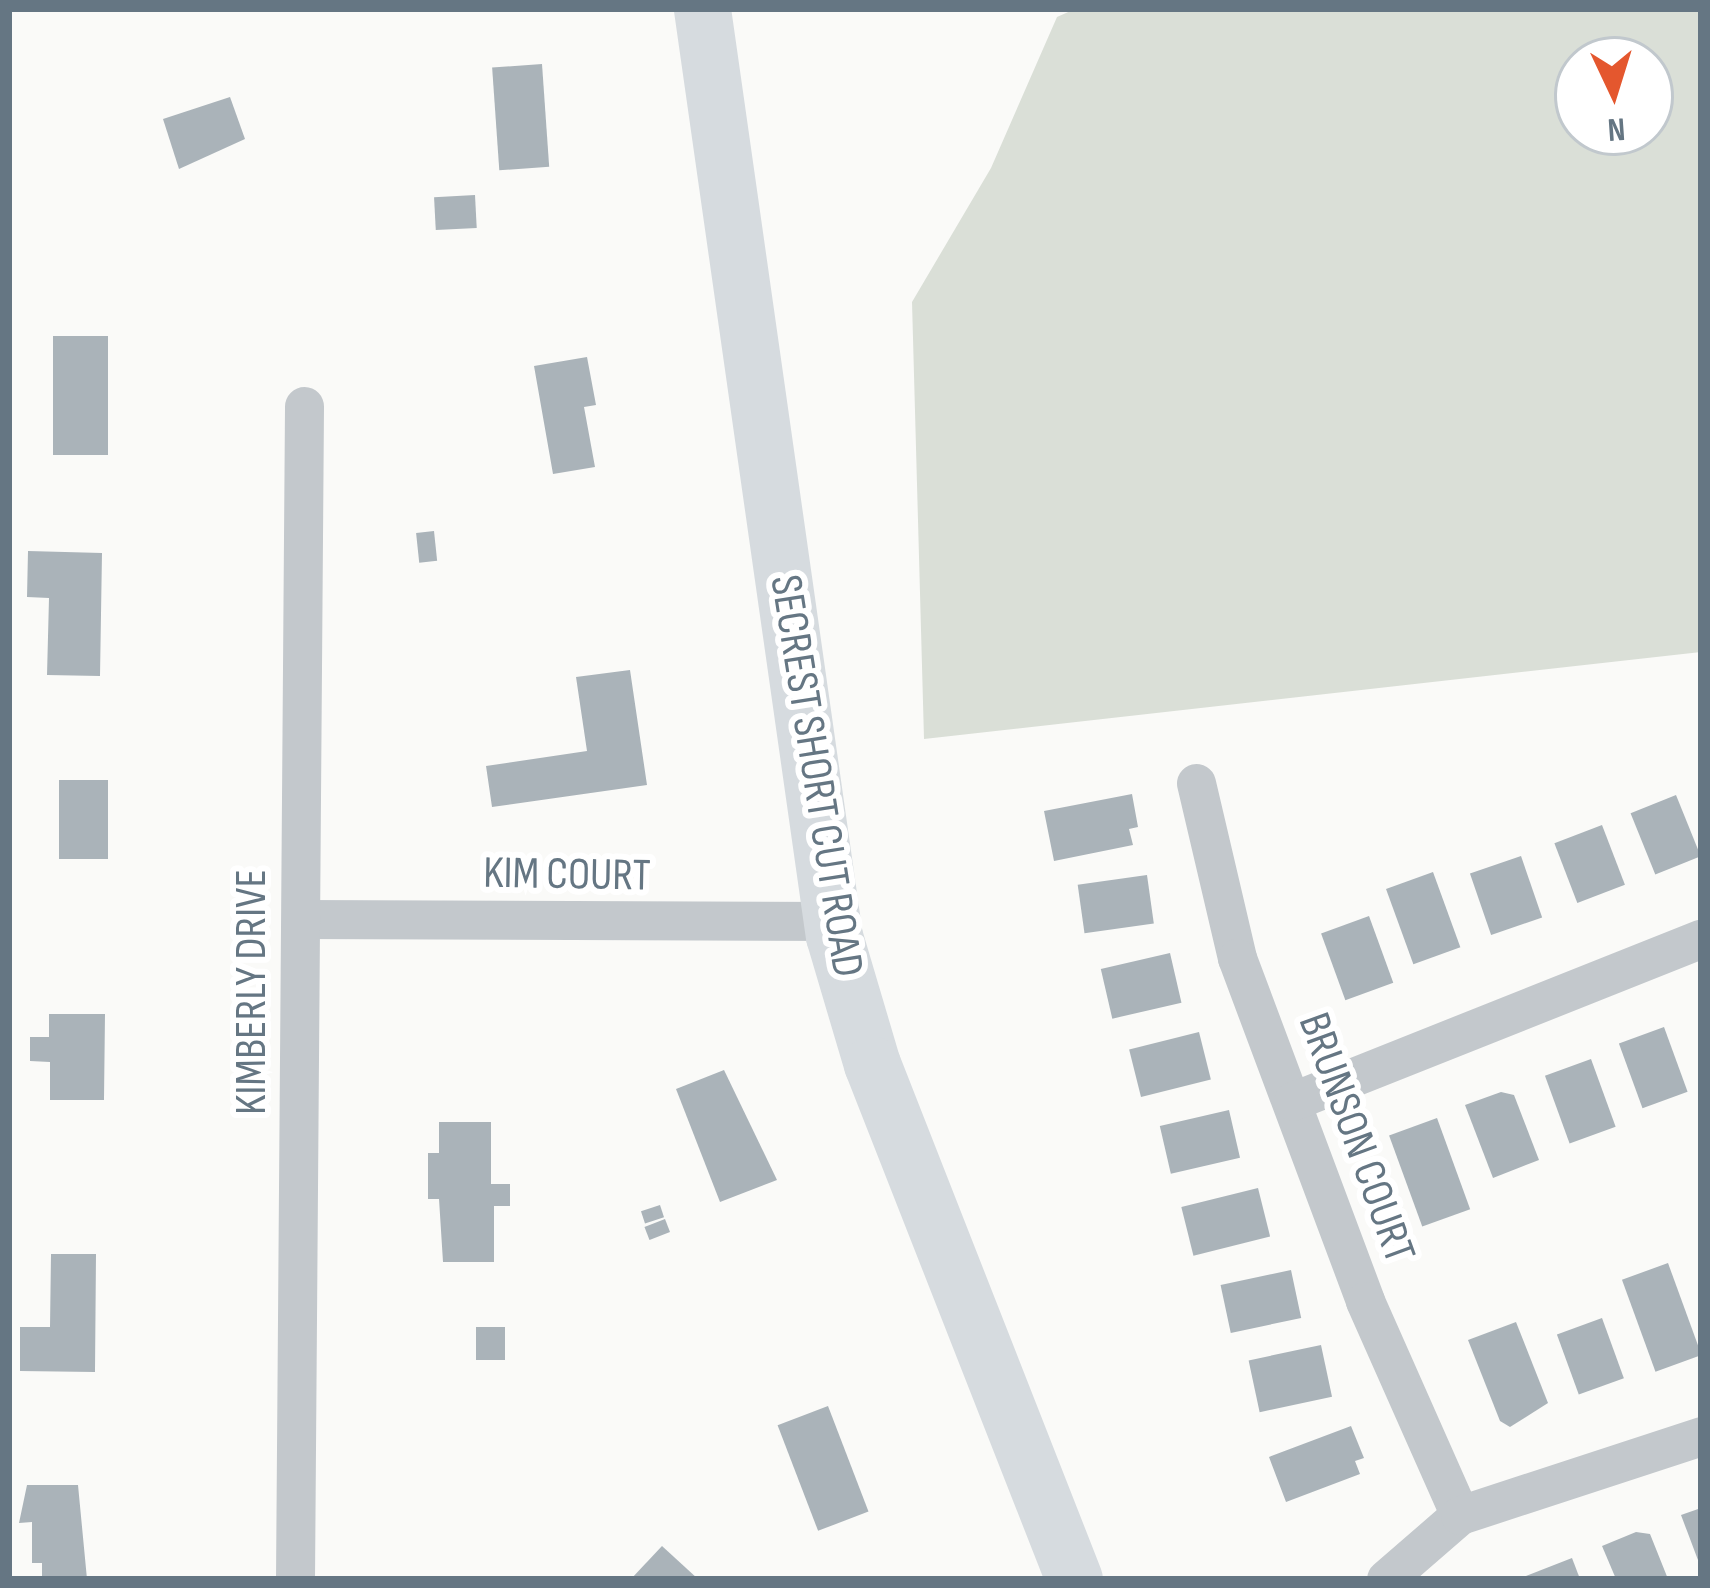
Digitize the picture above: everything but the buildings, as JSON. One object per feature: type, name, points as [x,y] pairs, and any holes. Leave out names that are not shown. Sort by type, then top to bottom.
[{"type":"main road","name":"SECREST SHORT CUT ROAD","points":[[702,9],[832,921],[872,1064],[1074,1579]]},
{"type":"street","name":"KIMBERLY DRIVE","points":[[296,1579],[304,406]]},
{"type":"street","name":"BRUNSON COURT","points":[[1196,784],[1237,958],[1366,1300],[1460,1515]]},
{"type":"street","name":"KIM COURT","points":[[301,919],[832,921]]},
{"type":"street","points":[[1293,1101],[1701,939]]},
{"type":"street","points":[[1386,1579],[1460,1515],[1701,1436]]},
{"type":"shaded area","points":[[1075,9],[1701,9],[1701,652],[924,739],[912,302],[991,168],[1057,17]]}]
